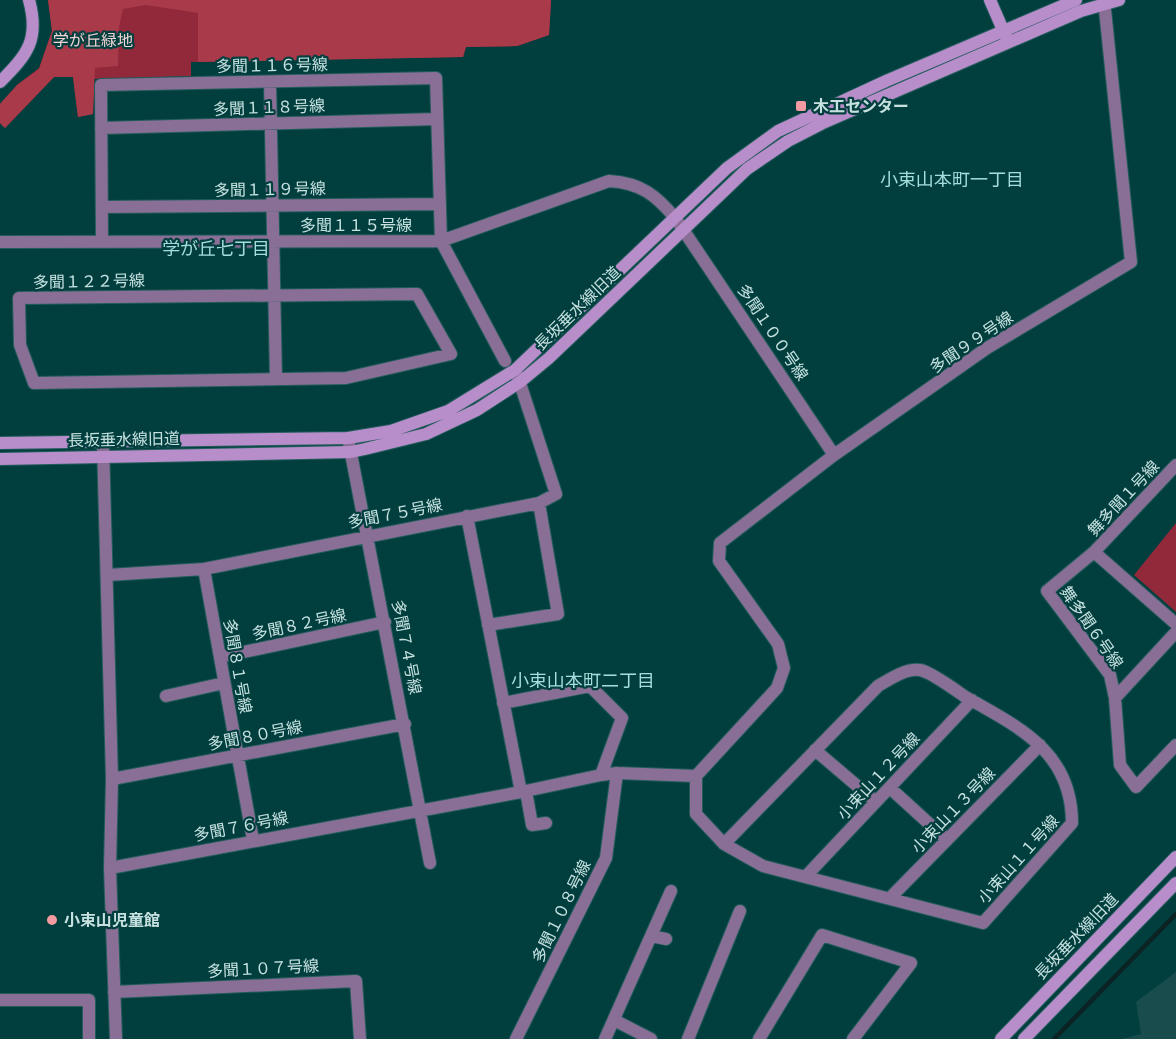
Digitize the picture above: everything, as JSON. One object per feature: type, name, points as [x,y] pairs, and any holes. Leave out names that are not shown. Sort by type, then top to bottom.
[{"type":"street","points":[[0,82],[22,60],[30,46],[33,23],[29,0]]},
{"type":"street","points":[[990,0],[1008,42]]},
{"type":"street","name":"長坂垂水線旧道","points":[[0,459],[351,452],[426,434],[477,410],[520,382],[549,358],[679,224],[727,168],[778,131],[1002,30],[1076,0]]},
{"type":"street","name":"長坂垂水線旧道","points":[[0,443],[348,438],[391,431],[448,411],[515,370],[679,224],[747,169],[788,141],[1008,42],[1104,2],[1119,0]]},
{"type":"street","name":"多聞９９号線","points":[[696,776],[777,688],[784,668],[778,644],[719,561],[720,543],[834,455],[987,348],[1131,262],[1104,2]]},
{"type":"street","name":"多聞１１６号線","points":[[102,241],[101,85],[436,78],[441,241]]},
{"type":"street","points":[[270,82],[276,379]]},
{"type":"street","name":"多聞１１８号線","points":[[101,128],[437,119]]},
{"type":"street","name":"多聞１１５号線","points":[[0,242],[441,241],[609,182],[641,186],[658,197],[679,224]]},
{"type":"street","name":"多聞１１９号線","points":[[102,207],[440,204]]},
{"type":"street","name":"多聞１００号線","points":[[679,224],[834,455]]},
{"type":"street","points":[[441,241],[505,361]]},
{"type":"street","name":"多聞１２２号線","points":[[417,294],[451,354],[346,378],[34,383],[20,345],[19,298],[275,295],[417,294]]},
{"type":"street","points":[[488,625],[558,614],[540,503],[556,494],[515,370]]},
{"type":"street","name":"多聞７４号線","points":[[348,438],[430,863]]},
{"type":"street","points":[[103,443],[108,575],[112,779],[111,868],[116,1039]]},
{"type":"street","name":"舞多聞１号線","points":[[1175,469],[1094,552],[1176,624]]},
{"type":"street","name":"多聞７５号線","points":[[108,575],[204,569],[540,503]]},
{"type":"street","points":[[467,516],[503,703],[523,792],[532,825],[546,823]]},
{"type":"street","name":"舞多聞６号線","points":[[1094,552],[1047,591],[1110,675],[1115,698],[1120,765],[1136,787],[1176,745]]},
{"type":"street","name":"多聞８１号線","points":[[204,569],[253,840]]},
{"type":"street","name":"多聞８２号線","points":[[219,657],[385,622]]},
{"type":"street","points":[[1115,698],[1176,632]]},
{"type":"street","name":"小束山１１号線","points":[[696,776],[696,813],[724,844],[763,866],[807,875],[838,887],[890,898],[983,923],[1072,823],[1072,800],[1063,774],[1040,745],[1007,718],[920,670],[897,674],[878,686],[724,844]]},
{"type":"street","points":[[166,696],[224,683]]},
{"type":"street","points":[[503,703],[590,687],[622,718],[601,775],[617,773],[696,776]]},
{"type":"street","name":"小束山１２号線","points":[[807,875],[972,700]]},
{"type":"street","name":"多聞８０号線","points":[[112,779],[405,724]]},
{"type":"street","name":"小束山１３号線","points":[[890,898],[1040,745]]},
{"type":"street","points":[[815,750],[876,802]]},
{"type":"street","name":"多聞１０８号線","points":[[516,1039],[606,858],[617,773]]},
{"type":"street","name":"多聞７６号線","points":[[111,868],[523,792],[601,775]]},
{"type":"street","points":[[890,788],[948,840]]},
{"type":"street","name":"長坂垂水線旧道","points":[[1001,1039],[1176,857]]},
{"type":"street","name":"長坂垂水線旧道","points":[[1024,1039],[1176,883]]},
{"type":"street","points":[[605,1039],[671,891]]},
{"type":"street","points":[[688,1039],[740,911]]},
{"type":"street","points":[[759,1039],[822,935],[911,963],[853,1039]]},
{"type":"street","points":[[651,936],[666,939]]},
{"type":"street","name":"多聞１０７号線","points":[[114,992],[356,981],[360,1039]]},
{"type":"street","points":[[0,1000],[88,1000],[89,1039]]},
{"type":"street","points":[[614,1020],[651,1039]]},
{"type":"shaded area","points":[[1176,972],[1176,1039],[1122,1039],[1141,1034],[1136,1002]]},
{"type":"green space","name":"学が丘緑地","points":[[48,0],[551,0],[549,35],[517,46],[466,47],[463,57],[191,62],[191,76],[94,79],[93,114],[78,117],[73,77],[54,77],[5,128],[0,123],[0,104],[17,85],[39,68],[52,31]]},
{"type":"green space","name":"学が丘緑地","points":[[48,0],[551,0],[549,35],[517,46],[466,47],[463,57],[198,62],[198,13],[146,5],[123,9],[119,27],[118,66],[95,68],[93,114],[78,117],[73,77],[54,77],[5,128],[0,123],[0,104],[17,85],[39,69],[52,31]]},
{"type":"green space","points":[[1176,523],[1176,612],[1134,575]]},
{"type":"waterway","points":[[1054,1039],[1176,914]]},
{"type":"place","name":"木工センター","points":[[801,106]]},
{"type":"place","name":"小束山児童館","points":[[52,920]]},
{"type":"district","name":"小束山本町一丁目","points":[[952,180]]},
{"type":"district","name":"学が丘七丁目","points":[[216,249]]},
{"type":"district","name":"小束山本町二丁目","points":[[583,681]]}]
